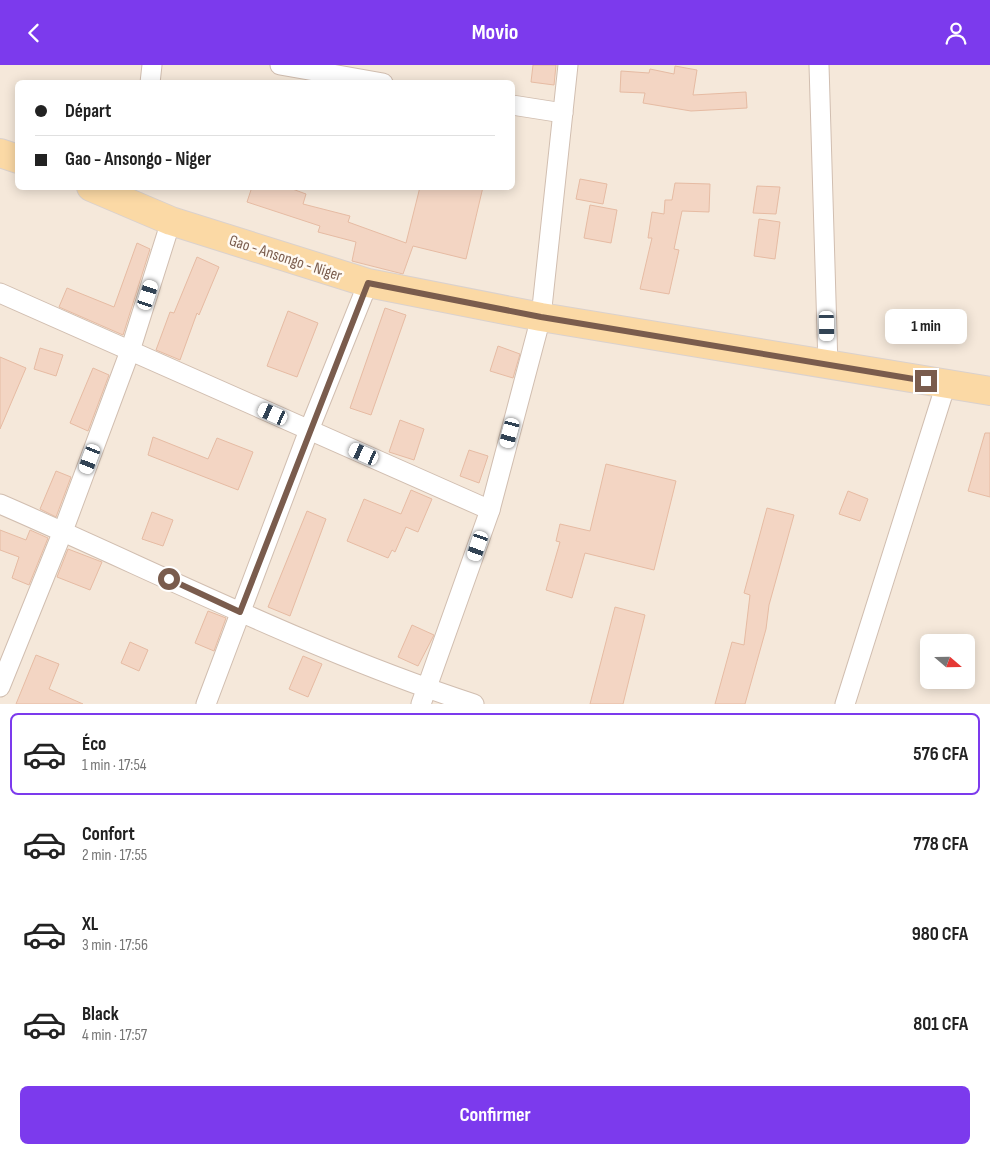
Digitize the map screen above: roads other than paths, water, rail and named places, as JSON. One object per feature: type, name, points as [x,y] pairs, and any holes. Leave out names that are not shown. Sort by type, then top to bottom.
[{"type":"main road","name":"Gao - Ansongo - Niger","points":[[106,190],[136,196],[171,221],[368,283],[541,317],[990,391]]},
{"type":"street","points":[[150,80],[152,65]]},
{"type":"street","points":[[280,65],[366,80]]},
{"type":"street","points":[[424,697],[490,510],[541,317],[568,65]]},
{"type":"street","points":[[819,65],[828,365]]},
{"type":"street","points":[[515,105],[563,113]]},
{"type":"street","points":[[0,687],[63,531],[130,351],[171,221]]},
{"type":"street","points":[[206,704],[309,430],[368,283]]},
{"type":"street","points":[[0,293],[490,510]]},
{"type":"street","points":[[845,704],[946,384]]},
{"type":"street","points":[[0,504],[63,531],[424,697],[474,704]]}]
